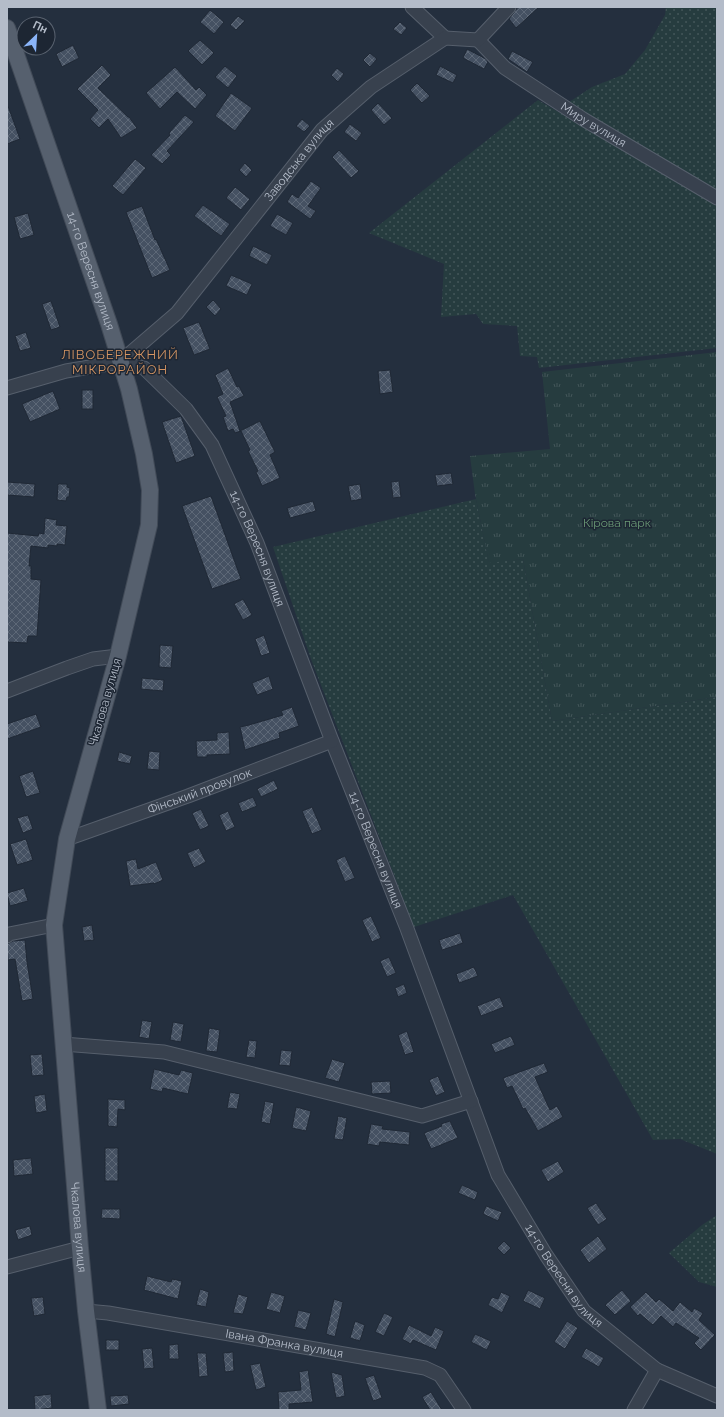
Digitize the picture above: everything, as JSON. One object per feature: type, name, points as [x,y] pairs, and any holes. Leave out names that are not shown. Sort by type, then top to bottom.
[{"type":"main road","name":"14-го Вересня вулиця","points":[[7,28],[109,324],[120,362]]},
{"type":"main road","name":"Чкалова вулиця","points":[[98,1410],[80,1248],[54,925],[67,839],[118,656],[149,525],[150,490],[144,454],[129,389],[120,362]]},
{"type":"street","points":[[412,7],[445,38],[478,40],[509,7]]},
{"type":"street","name":"Заводська вулиця","points":[[120,362],[178,313],[322,130],[371,87],[445,38]]},
{"type":"street","name":"Миру вулиця","points":[[478,40],[505,68],[584,119],[717,198]]},
{"type":"street","points":[[7,388],[66,371],[120,362]]},
{"type":"street","name":"14-го Вересня вулиця","points":[[120,362],[144,368],[186,409],[212,445],[257,543],[332,741],[406,926],[472,1101],[498,1175],[546,1255],[584,1311],[657,1370],[717,1396]]},
{"type":"street","points":[[7,691],[93,659],[118,656]]},
{"type":"street","name":"Фінський провулок","points":[[67,839],[188,796],[332,741]]},
{"type":"street","points":[[7,936],[9,934],[54,925]]},
{"type":"street","points":[[63,1044],[164,1052],[422,1116],[472,1101]]},
{"type":"street","points":[[7,1267],[80,1248]]},
{"type":"street","name":"Івана Франка вулиця","points":[[86,1311],[115,1314],[425,1368],[440,1375],[464,1410]]},
{"type":"street","points":[[634,1410],[657,1370]]},
{"type":"green space","points":[[666,7],[717,7],[717,192],[566,104],[592,87],[625,74],[645,50],[665,15]]},
{"type":"green space","points":[[538,100],[717,205],[717,348],[539,368],[537,357],[520,356],[517,326],[483,324],[476,314],[441,317],[444,264],[369,233]]},
{"type":"green space","name":"Кірова парк","points":[[717,352],[717,697],[552,721],[523,559],[489,563],[475,494],[470,456],[550,449],[542,372]]},
{"type":"green space","points":[[476,499],[489,562],[523,559],[552,721],[717,697],[717,1154],[680,1139],[653,1140],[513,895],[414,927],[311,659],[273,547]]},
{"type":"green space","points":[[717,1215],[717,1287],[699,1282],[669,1253],[702,1225]]},
{"type":"building","points":[[518,7],[539,7],[516,28],[509,19]]},
{"type":"building","points":[[210,10],[224,22],[214,34],[200,22]]},
{"type":"building","points":[[238,16],[245,21],[236,30],[230,25]]},
{"type":"building","points":[[400,22],[407,28],[401,35],[393,29]]},
{"type":"building","points":[[200,40],[214,53],[202,65],[188,51]]},
{"type":"building","points":[[73,45],[79,58],[62,67],[56,54]]},
{"type":"building","points":[[467,49],[486,59],[488,62],[484,69],[463,58]]},
{"type":"building","points":[[512,51],[533,62],[527,72],[508,59]]},
{"type":"building","points":[[370,53],[377,59],[370,67],[363,60]]},
{"type":"building","points":[[102,65],[111,75],[98,88],[129,117],[137,128],[121,138],[108,119],[99,128],[90,119],[98,110],[77,89]]},
{"type":"building","points":[[225,66],[237,76],[228,88],[215,77]]},
{"type":"building","points":[[440,66],[457,75],[453,83],[436,75]]},
{"type":"building","points":[[175,67],[196,90],[199,87],[207,95],[195,109],[177,92],[160,109],[146,93]]},
{"type":"building","points":[[337,68],[344,74],[338,82],[331,75]]},
{"type":"building","points":[[417,83],[430,96],[422,103],[410,90]]},
{"type":"building","points":[[231,93],[252,108],[235,131],[215,116]]},
{"type":"building","points":[[378,103],[392,118],[384,125],[371,110]]},
{"type":"building","points":[[7,106],[20,139],[7,144]]},
{"type":"building","points":[[185,115],[194,122],[167,151],[171,155],[162,164],[151,155],[170,135],[169,133]]},
{"type":"building","points":[[302,119],[310,126],[304,132],[296,126]]},
{"type":"building","points":[[350,124],[362,133],[356,141],[344,132]]},
{"type":"building","points":[[339,150],[359,171],[351,178],[332,157]]},
{"type":"building","points":[[135,159],[146,168],[123,195],[112,186]]},
{"type":"building","points":[[245,163],[252,170],[246,177],[239,170]]},
{"type":"building","points":[[311,181],[321,188],[308,206],[316,211],[310,219],[287,202],[292,194],[298,198]]},
{"type":"building","points":[[235,187],[250,199],[241,210],[226,198]]},
{"type":"building","points":[[203,205],[230,224],[221,236],[194,216]]},
{"type":"building","points":[[142,206],[155,240],[156,239],[170,270],[152,278],[126,212]]},
{"type":"building","points":[[28,213],[34,235],[20,239],[14,217]]},
{"type":"building","points":[[277,214],[293,223],[286,235],[270,226]]},
{"type":"building","points":[[253,246],[272,255],[267,265],[249,256]]},
{"type":"building","points":[[231,275],[252,284],[247,295],[226,286]]},
{"type":"building","points":[[213,300],[221,309],[215,316],[206,307]]},
{"type":"building","points":[[51,301],[60,327],[51,330],[42,304]]},
{"type":"building","points":[[199,322],[210,349],[194,355],[183,328]]},
{"type":"building","points":[[26,332],[31,348],[20,351],[15,336]]},
{"type":"building","points":[[228,368],[237,387],[239,386],[244,396],[230,402],[240,431],[260,421],[275,452],[270,455],[280,478],[262,486],[256,472],[258,471],[248,451],[250,450],[241,431],[235,433],[233,429],[228,431],[223,417],[226,416],[217,397],[223,394],[215,375]]},
{"type":"building","points":[[390,370],[393,392],[380,394],[378,371]]},
{"type":"building","points":[[82,390],[93,390],[93,409],[82,409]]},
{"type":"building","points":[[53,391],[60,409],[30,422],[22,404]]},
{"type":"building","points":[[181,416],[195,456],[176,463],[162,422]]},
{"type":"building","points":[[451,473],[453,484],[437,486],[435,475]]},
{"type":"building","points":[[399,481],[401,497],[393,498],[391,482]]},
{"type":"building","points":[[7,482],[35,484],[34,497],[7,495]]},
{"type":"building","points":[[58,484],[67,484],[67,487],[70,488],[69,497],[67,497],[66,501],[57,500]]},
{"type":"building","points":[[360,484],[362,499],[351,501],[348,486]]},
{"type":"building","points":[[211,496],[241,579],[212,589],[182,506]]},
{"type":"building","points":[[313,501],[316,511],[290,518],[287,508]]},
{"type":"building","points":[[45,518],[57,520],[56,525],[67,526],[65,545],[48,545],[48,548],[31,546],[29,566],[31,566],[31,579],[41,580],[37,636],[28,636],[27,643],[7,642],[7,533],[38,536],[39,533],[44,534]]},
{"type":"building","points":[[243,599],[252,615],[243,620],[234,604]]},
{"type":"building","points":[[264,635],[270,653],[261,656],[255,639]]},
{"type":"building","points":[[160,645],[173,646],[171,668],[159,667]]},
{"type":"building","points":[[269,676],[273,689],[257,695],[252,683]]},
{"type":"building","points":[[142,678],[164,680],[163,691],[141,689]]},
{"type":"building","points":[[292,707],[299,726],[279,733],[280,738],[245,750],[240,727],[283,715],[281,711]]},
{"type":"building","points":[[36,714],[41,727],[7,739],[7,724]]},
{"type":"building","points":[[229,732],[230,754],[197,757],[196,741],[217,740],[217,733]]},
{"type":"building","points":[[149,751],[160,752],[159,770],[147,769]]},
{"type":"building","points":[[119,752],[132,756],[130,764],[117,761]]},
{"type":"building","points":[[33,771],[40,793],[26,797],[19,776]]},
{"type":"building","points":[[274,780],[278,789],[261,797],[257,789]]},
{"type":"building","points":[[253,797],[257,806],[242,812],[238,803]]},
{"type":"building","points":[[312,807],[322,830],[312,834],[302,811]]},
{"type":"building","points":[[201,809],[209,826],[200,830],[192,813]]},
{"type":"building","points":[[228,811],[235,827],[226,831],[219,815]]},
{"type":"building","points":[[28,815],[33,829],[23,833],[17,818]]},
{"type":"building","points":[[26,839],[33,860],[17,865],[10,844]]},
{"type":"building","points":[[199,848],[206,862],[194,868],[187,853]]},
{"type":"building","points":[[345,856],[355,878],[345,882],[336,860]]},
{"type":"building","points":[[136,859],[138,869],[156,862],[163,880],[154,884],[130,886],[126,861]]},
{"type":"building","points":[[24,888],[28,901],[10,906],[7,893]]},
{"type":"building","points":[[371,916],[381,938],[372,942],[362,920]]},
{"type":"building","points":[[92,925],[94,940],[84,941],[82,927]]},
{"type":"building","points":[[460,933],[463,943],[442,950],[439,940]]},
{"type":"building","points":[[25,940],[33,999],[22,1001],[15,959],[8,960],[7,944],[13,941]]},
{"type":"building","points":[[389,957],[396,973],[387,977],[380,961]]},
{"type":"building","points":[[474,967],[478,976],[459,983],[456,974]]},
{"type":"building","points":[[404,984],[407,993],[398,997],[395,988]]},
{"type":"building","points":[[500,997],[504,1007],[481,1016],[477,1006]]},
{"type":"building","points":[[142,1020],[152,1022],[149,1039],[139,1037]]},
{"type":"building","points":[[173,1022],[184,1024],[181,1042],[170,1040]]},
{"type":"building","points":[[209,1028],[220,1030],[217,1052],[206,1051]]},
{"type":"building","points":[[407,1031],[414,1052],[405,1055],[398,1035]]},
{"type":"building","points":[[511,1036],[515,1045],[495,1053],[491,1044]]},
{"type":"building","points":[[249,1040],[257,1041],[255,1058],[246,1057]]},
{"type":"building","points":[[281,1050],[292,1051],[290,1066],[279,1065]]},
{"type":"building","points":[[42,1054],[44,1075],[32,1076],[30,1055]]},
{"type":"building","points":[[332,1059],[345,1063],[339,1082],[325,1078]]},
{"type":"building","points":[[544,1063],[548,1072],[535,1077],[550,1110],[557,1106],[563,1117],[538,1131],[525,1108],[523,1109],[512,1086],[507,1088],[503,1078]]},
{"type":"building","points":[[154,1069],[179,1075],[181,1070],[193,1073],[188,1094],[163,1088],[162,1092],[150,1089]]},
{"type":"building","points":[[438,1076],[445,1092],[436,1096],[429,1080]]},
{"type":"building","points":[[390,1081],[391,1093],[372,1094],[371,1082]]},
{"type":"building","points":[[230,1092],[240,1094],[237,1109],[227,1108]]},
{"type":"building","points":[[45,1094],[47,1111],[36,1113],[34,1096]]},
{"type":"building","points":[[108,1099],[125,1100],[125,1110],[118,1109],[117,1127],[108,1126]]},
{"type":"building","points":[[265,1101],[274,1103],[270,1124],[261,1122]]},
{"type":"building","points":[[296,1107],[311,1111],[306,1131],[292,1128]]},
{"type":"building","points":[[338,1116],[347,1118],[343,1140],[334,1139]]},
{"type":"building","points":[[450,1121],[458,1138],[431,1149],[424,1133]]},
{"type":"building","points":[[371,1124],[383,1126],[382,1129],[410,1132],[409,1145],[380,1142],[379,1146],[367,1144]]},
{"type":"building","points":[[105,1148],[118,1148],[118,1181],[105,1181]]},
{"type":"building","points":[[31,1158],[33,1174],[14,1176],[13,1160]]},
{"type":"building","points":[[558,1161],[564,1172],[548,1182],[541,1170]]},
{"type":"building","points":[[462,1185],[478,1192],[475,1200],[458,1193]]},
{"type":"building","points":[[596,1203],[607,1219],[598,1225],[587,1208]]},
{"type":"building","points":[[486,1206],[502,1212],[498,1221],[483,1214]]},
{"type":"building","points":[[102,1209],[120,1209],[120,1219],[101,1218]]},
{"type":"building","points":[[30,1226],[32,1235],[18,1240],[15,1230]]},
{"type":"building","points":[[598,1236],[607,1249],[589,1263],[580,1250]]},
{"type":"building","points":[[504,1241],[511,1248],[504,1255],[497,1248]]},
{"type":"building","points":[[147,1276],[171,1282],[172,1279],[182,1281],[178,1299],[144,1290]]},
{"type":"building","points":[[200,1289],[209,1292],[206,1307],[196,1305]]},
{"type":"building","points":[[528,1290],[545,1298],[540,1309],[523,1301]]},
{"type":"building","points":[[622,1290],[631,1301],[615,1315],[605,1305]]},
{"type":"building","points":[[271,1292],[285,1296],[280,1313],[266,1309]]},
{"type":"building","points":[[501,1292],[510,1296],[502,1313],[488,1305],[492,1297],[498,1299]]},
{"type":"building","points":[[646,1292],[656,1302],[659,1299],[673,1311],[680,1302],[692,1312],[694,1308],[703,1313],[699,1320],[715,1335],[701,1350],[694,1343],[699,1338],[676,1323],[673,1327],[661,1316],[653,1325],[640,1314],[638,1316],[630,1307]]},
{"type":"building","points":[[238,1294],[248,1297],[243,1314],[233,1313]]},
{"type":"building","points":[[43,1297],[45,1314],[34,1316],[31,1298]]},
{"type":"building","points":[[334,1299],[343,1302],[335,1337],[326,1334]]},
{"type":"building","points":[[298,1310],[311,1313],[306,1330],[294,1327]]},
{"type":"building","points":[[384,1313],[393,1317],[384,1336],[375,1332]]},
{"type":"building","points":[[355,1321],[365,1325],[360,1341],[350,1338]]},
{"type":"building","points":[[567,1321],[578,1328],[565,1349],[554,1342]]},
{"type":"building","points":[[409,1325],[431,1336],[435,1327],[444,1331],[436,1350],[413,1340],[411,1344],[402,1339]]},
{"type":"building","points":[[475,1334],[491,1341],[487,1350],[471,1342]]},
{"type":"building","points":[[106,1340],[119,1340],[119,1350],[106,1350]]},
{"type":"building","points":[[178,1344],[179,1359],[169,1359],[169,1345]]},
{"type":"building","points":[[152,1348],[154,1368],[144,1369],[142,1349]]},
{"type":"building","points":[[586,1348],[604,1358],[599,1367],[581,1357]]},
{"type":"building","points":[[233,1352],[234,1371],[225,1372],[223,1353]]},
{"type":"building","points":[[197,1353],[206,1353],[208,1376],[199,1377]]},
{"type":"building","points":[[260,1363],[266,1387],[256,1390],[250,1365]]},
{"type":"building","points":[[308,1370],[313,1402],[289,1404],[289,1410],[279,1410],[278,1392],[301,1390],[299,1372]]},
{"type":"building","points":[[331,1372],[342,1375],[345,1396],[336,1398]]},
{"type":"building","points":[[374,1375],[382,1398],[373,1401],[365,1378]]},
{"type":"building","points":[[431,1392],[442,1410],[430,1410],[422,1397]]},
{"type":"building","points":[[51,1394],[52,1408],[35,1410],[34,1396]]},
{"type":"building","points":[[128,1395],[129,1404],[111,1406],[110,1396]]},
{"type":"district","name":"ЛІВОБЕРЕЖНИЙ МІКРОРАЙОН","points":[[120,362]]}]
